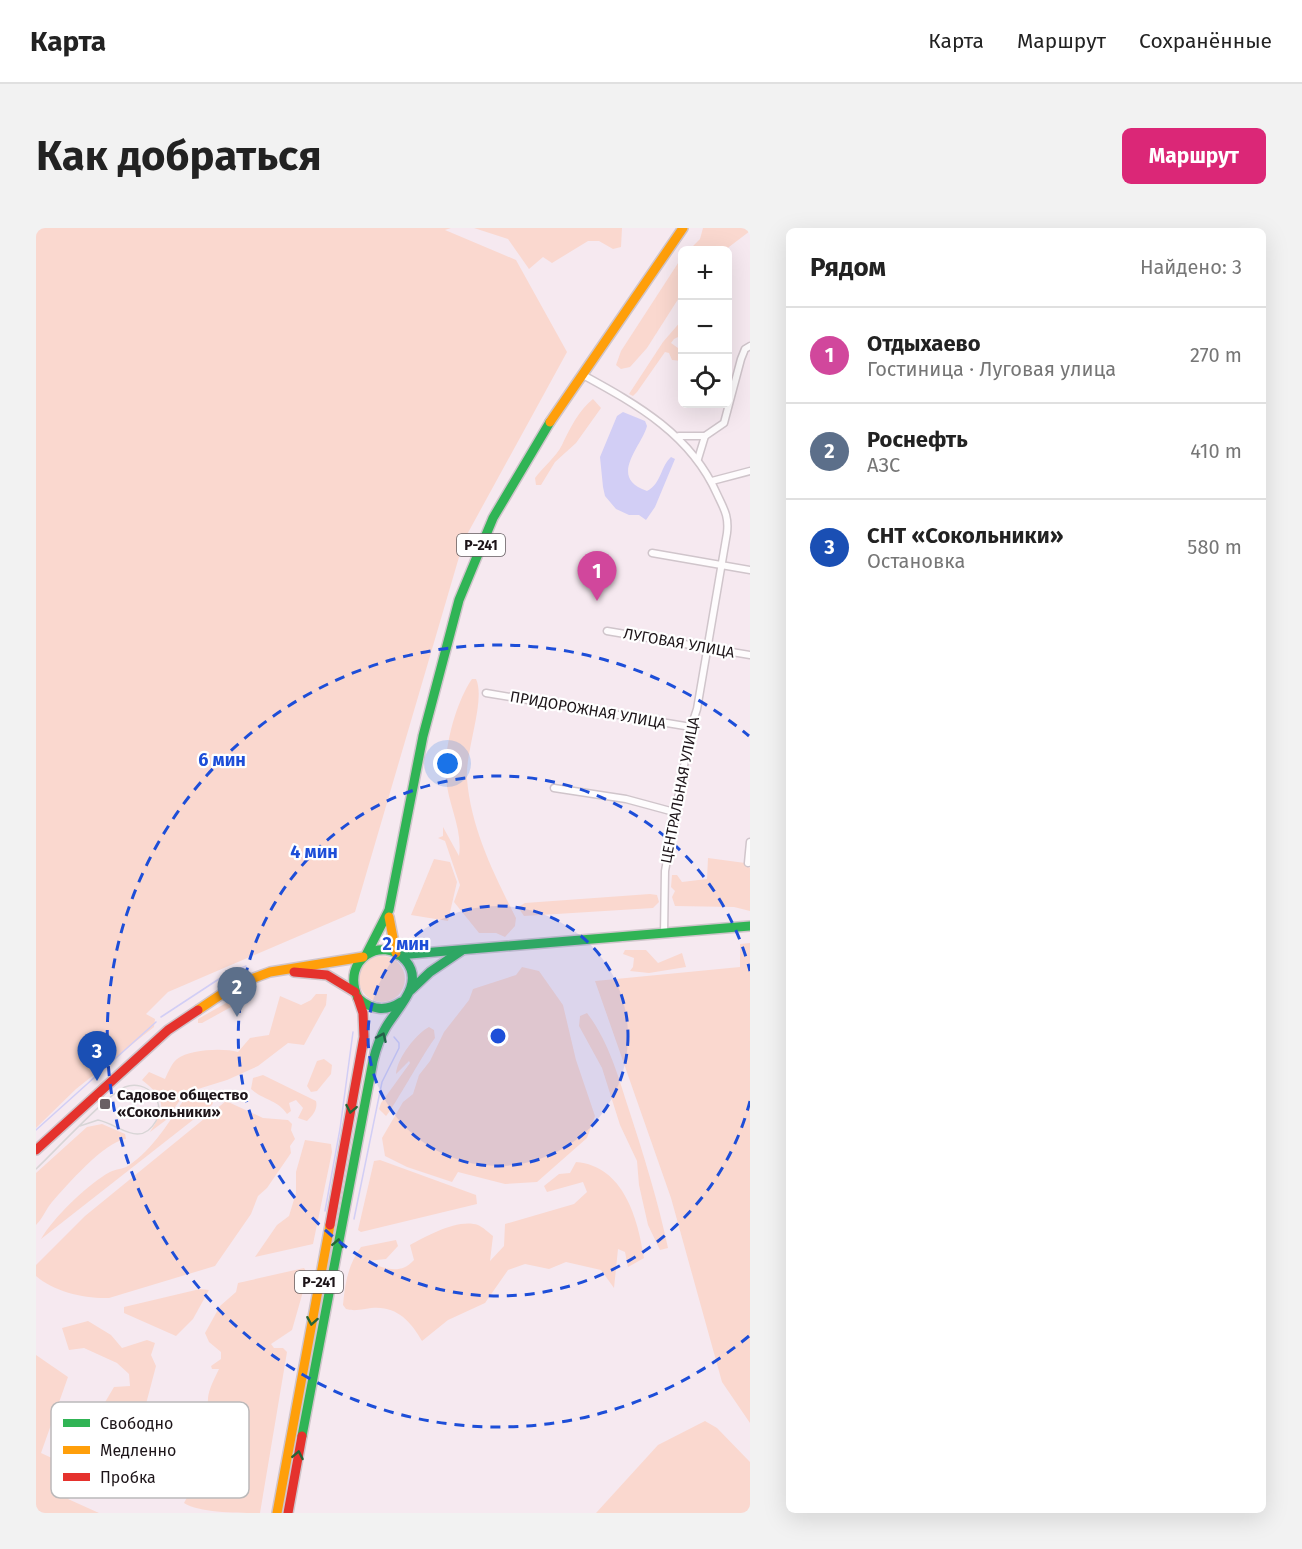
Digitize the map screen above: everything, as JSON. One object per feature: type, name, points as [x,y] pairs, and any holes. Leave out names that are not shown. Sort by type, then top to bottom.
[{"type":"main road","name":"Р-241","points":[[277,1513],[362,1052],[364,1023],[353,973],[380,933],[389,910],[423,736],[459,600],[475,557],[512,480],[683,228]]},
{"type":"main road","name":"Р-241","points":[[288,1513],[369,1078],[385,1028],[407,996],[411,975],[409,966],[397,954],[389,925],[389,910]]},
{"type":"main road","points":[[36,1150],[168,1030],[236,985],[270,972],[336,958],[365,956],[381,950],[397,954],[462,951],[750,926]]},
{"type":"main road","points":[[270,972],[323,972],[337,978],[369,1006],[384,1010],[407,996],[430,972],[462,951]]},
{"type":"street","points":[[583,375],[679,436],[705,436],[724,423],[741,359],[749,344]]},
{"type":"street","name":"ЦЕНТРАЛЬНАЯ УЛИЦА","points":[[664,934],[664,871],[691,727],[697,709],[727,533],[728,512],[698,459],[679,436]]},
{"type":"street","points":[[698,459],[705,436]]},
{"type":"street","points":[[712,481],[750,471]]},
{"type":"street","points":[[652,553],[750,570]]},
{"type":"street","name":"ЛУГОВАЯ УЛИЦА","points":[[607,631],[750,655]]},
{"type":"street","name":"ПРИДОРОЖНАЯ УЛИЦА","points":[[486,693],[691,727]]},
{"type":"street","points":[[554,788],[626,800],[674,812]]},
{"type":"street","points":[[748,863],[750,843]]},
{"type":"shaded area","points":[[36,228],[451,228],[445,230],[516,260],[567,352],[464,540],[355,912],[168,992],[146,1014],[155,1019],[154,1027],[76,1089],[36,1128]]},
{"type":"shaded area","points":[[474,228],[622,228],[621,247],[613,249],[599,241],[588,241],[552,263],[543,257],[529,269],[508,239]]},
{"type":"shaded area","points":[[703,228],[750,228],[750,231],[730,246],[693,246],[700,239]]},
{"type":"shaded area","points":[[678,263],[678,299],[647,348],[630,367],[621,369],[616,365],[621,351]]},
{"type":"shaded area","points":[[678,325],[678,337],[671,343],[678,348],[678,361],[672,360],[669,353],[665,352],[637,392],[633,396],[629,394],[663,342]]},
{"type":"shaded area","points":[[593,399],[601,408],[576,443],[555,462],[541,485],[536,485],[535,478],[556,454],[579,414]]},
{"type":"shaded area","points":[[623,412],[645,421],[647,426],[628,470],[629,478],[635,485],[647,491],[652,488],[667,461],[671,457],[675,459],[655,507],[646,520],[639,515],[629,515],[616,509],[605,496],[603,487],[600,457],[617,416]]},
{"type":"shaded area","points":[[472,679],[476,679],[479,700],[467,768],[469,798],[485,851],[516,918],[515,926],[505,937],[496,933],[479,933],[454,902],[460,885],[445,841],[438,838],[443,836],[443,827],[459,856],[459,836],[447,788],[446,767],[449,740],[456,713]]},
{"type":"shaded area","points":[[708,858],[745,863],[750,868],[750,911],[734,907],[675,906],[672,897],[675,891],[671,887],[672,875],[677,875],[682,882],[707,879]]},
{"type":"shaded area","points":[[434,859],[450,862],[457,882],[448,921],[411,915]]},
{"type":"shaded area","points":[[657,895],[659,902],[653,908],[524,916],[518,907],[525,903]]},
{"type":"shaded area","points":[[750,943],[750,1423],[722,1382],[671,1198],[595,981],[740,967],[740,944]]},
{"type":"shaded area","points":[[625,950],[646,950],[658,963],[682,953],[686,967],[649,973],[630,971],[634,958],[623,954]]},
{"type":"shaded area","points":[[382,956],[398,963],[405,979],[398,995],[382,1002],[366,995],[359,979],[366,963]]},
{"type":"shaded area","points":[[522,967],[539,971],[563,1005],[576,1060],[595,1116],[587,1138],[537,1182],[505,1184],[458,1172],[452,1182],[407,1167],[385,1156],[382,1138],[403,1102],[413,1094],[419,1075],[430,1061],[444,1032],[469,1000],[473,989],[516,975]]},
{"type":"shaded area","points":[[249,990],[252,991],[251,996],[202,1023],[198,1023],[198,1019]]},
{"type":"shaded area","points":[[316,994],[327,994],[326,1005],[304,1045],[288,1043],[258,1066],[227,1080],[185,1093],[166,1120],[150,1132],[159,1116],[161,1104],[156,1093],[142,1080],[149,1072],[165,1079],[173,1063],[190,1053],[207,1050],[238,1052],[250,1038],[269,1035],[280,996],[301,1005],[311,1000]]},
{"type":"shaded area","points":[[587,1013],[607,1047],[617,1072],[660,1213],[668,1248],[660,1250],[648,1225],[639,1185],[637,1161],[620,1125],[602,1068],[579,1026],[580,1016]]},
{"type":"shaded area","points":[[429,1027],[434,1030],[435,1038],[386,1116],[379,1109],[381,1103],[410,1063],[409,1061],[396,1074],[403,1054],[413,1041]]},
{"type":"shaded area","points":[[324,1059],[332,1065],[331,1074],[317,1091],[311,1092],[307,1086],[317,1061]]},
{"type":"shaded area","points":[[263,1075],[316,1101],[314,1112],[307,1121],[298,1118],[303,1108],[296,1100],[289,1103],[291,1111],[287,1114],[279,1106],[251,1089],[253,1078]]},
{"type":"shaded area","points":[[202,1092],[215,1098],[212,1105],[41,1239],[63,1211],[82,1192],[101,1177],[128,1166],[146,1152],[187,1095]]},
{"type":"shaded area","points":[[226,1101],[263,1118],[288,1120],[292,1124],[291,1130],[295,1139],[290,1146],[291,1153],[267,1188],[258,1196],[251,1214],[215,1266],[109,1298],[90,1297],[61,1290],[43,1282],[36,1276],[36,1265],[85,1216]]},
{"type":"shaded area","points":[[102,1124],[125,1134],[126,1139],[108,1147],[86,1165],[52,1202],[36,1225],[36,1173],[87,1127]]},
{"type":"shaded area","points":[[305,1140],[331,1144],[332,1152],[313,1244],[255,1257],[277,1225],[289,1216],[296,1193],[296,1172]]},
{"type":"shaded area","points":[[380,1160],[476,1195],[477,1204],[361,1232],[358,1230],[374,1161]]},
{"type":"shaded area","points":[[576,1162],[606,1173],[617,1184],[626,1197],[638,1227],[644,1258],[628,1267],[625,1252],[618,1249],[614,1288],[601,1270],[566,1262],[549,1269],[525,1264],[508,1270],[485,1303],[448,1320],[422,1341],[412,1325],[392,1310],[375,1308],[351,1310],[346,1309],[343,1305],[348,1274],[361,1247],[396,1240],[398,1246],[386,1259],[367,1261],[385,1268],[403,1268],[414,1260],[410,1245],[443,1229],[470,1223],[480,1226],[493,1236],[490,1261],[504,1246],[505,1224],[574,1204],[587,1192],[583,1182],[547,1192],[544,1186],[559,1174],[570,1173]]},
{"type":"shaded area","points":[[304,1268],[308,1274],[292,1330],[271,1344],[274,1348],[283,1348],[287,1352],[260,1513],[209,1511],[184,1503],[187,1498],[249,1498],[249,1402],[208,1402],[208,1396],[219,1369],[212,1369],[211,1366],[221,1359],[221,1352],[209,1342],[205,1333],[220,1306],[236,1292],[238,1283]]},
{"type":"shaded area","points":[[200,1289],[209,1290],[193,1319],[176,1336],[124,1313],[124,1307]]},
{"type":"shaded area","points":[[88,1321],[111,1335],[122,1348],[147,1340],[155,1343],[151,1355],[156,1366],[147,1402],[105,1402],[114,1387],[130,1386],[129,1374],[117,1363],[84,1348],[69,1350],[62,1328]]},
{"type":"shaded area","points":[[36,1355],[68,1377],[59,1402],[51,1402],[51,1425],[41,1453],[51,1458],[51,1498],[70,1498],[68,1499],[99,1513],[36,1513]]},
{"type":"shaded area","points":[[705,1421],[717,1428],[750,1462],[750,1513],[596,1513],[658,1445]]},
{"type":"waterway","points":[[161,1017],[225,975],[246,966]]},
{"type":"waterway","points":[[36,1130],[156,1022]]},
{"type":"waterway","points":[[325,1211],[340,1129],[353,1032]]},
{"type":"waterway","points":[[354,1219],[382,1082],[399,1048],[399,1043],[394,1037]]},
{"type":"tram line","points":[[36,1169],[94,1112],[125,1087],[133,1085],[144,1087],[154,1095],[158,1104],[159,1111],[156,1121],[150,1129],[143,1133],[129,1133],[98,1120],[80,1126]]},
{"type":"traffic: fast","points":[[367,953],[389,910],[423,736],[459,600],[493,518],[550,422]]},
{"type":"traffic: fast","points":[[398,955],[750,926]]},
{"type":"traffic: fast","points":[[302,1436],[373,1061],[384,1031],[411,987],[411,970],[406,961],[397,953],[386,950],[367,955],[359,962],[355,972],[354,984],[358,998]]},
{"type":"traffic: fast","points":[[411,990],[430,972],[461,951]]},
{"type":"traffic: fast","points":[[358,998],[368,1005],[379,1008],[390,1007],[401,1002]]},
{"type":"traffic: slow","points":[[550,422],[683,228]]},
{"type":"traffic: slow","points":[[389,917],[396,953]]},
{"type":"traffic: slow","points":[[198,1010],[235,985],[270,972],[363,957]]},
{"type":"traffic: slow","points":[[277,1513],[330,1225]]},
{"type":"traffic: jam","points":[[294,972],[327,975],[355,992]]},
{"type":"traffic: jam","points":[[330,1225],[364,1037],[363,1013],[358,998]]},
{"type":"traffic: jam","points":[[36,1150],[168,1030],[198,1010]]},
{"type":"traffic: jam","points":[[288,1513],[302,1436]]},
{"type":"place","name":"Отдыхаево","points":[[597,601]]},
{"type":"place","name":"Роснефть","points":[[237,1017]]},
{"type":"place","name":"СНТ «Сокольники»","points":[[97,1081]]},
{"type":"place","name":"Садовое общество «Сокольники»","points":[[105,1104]]}]
